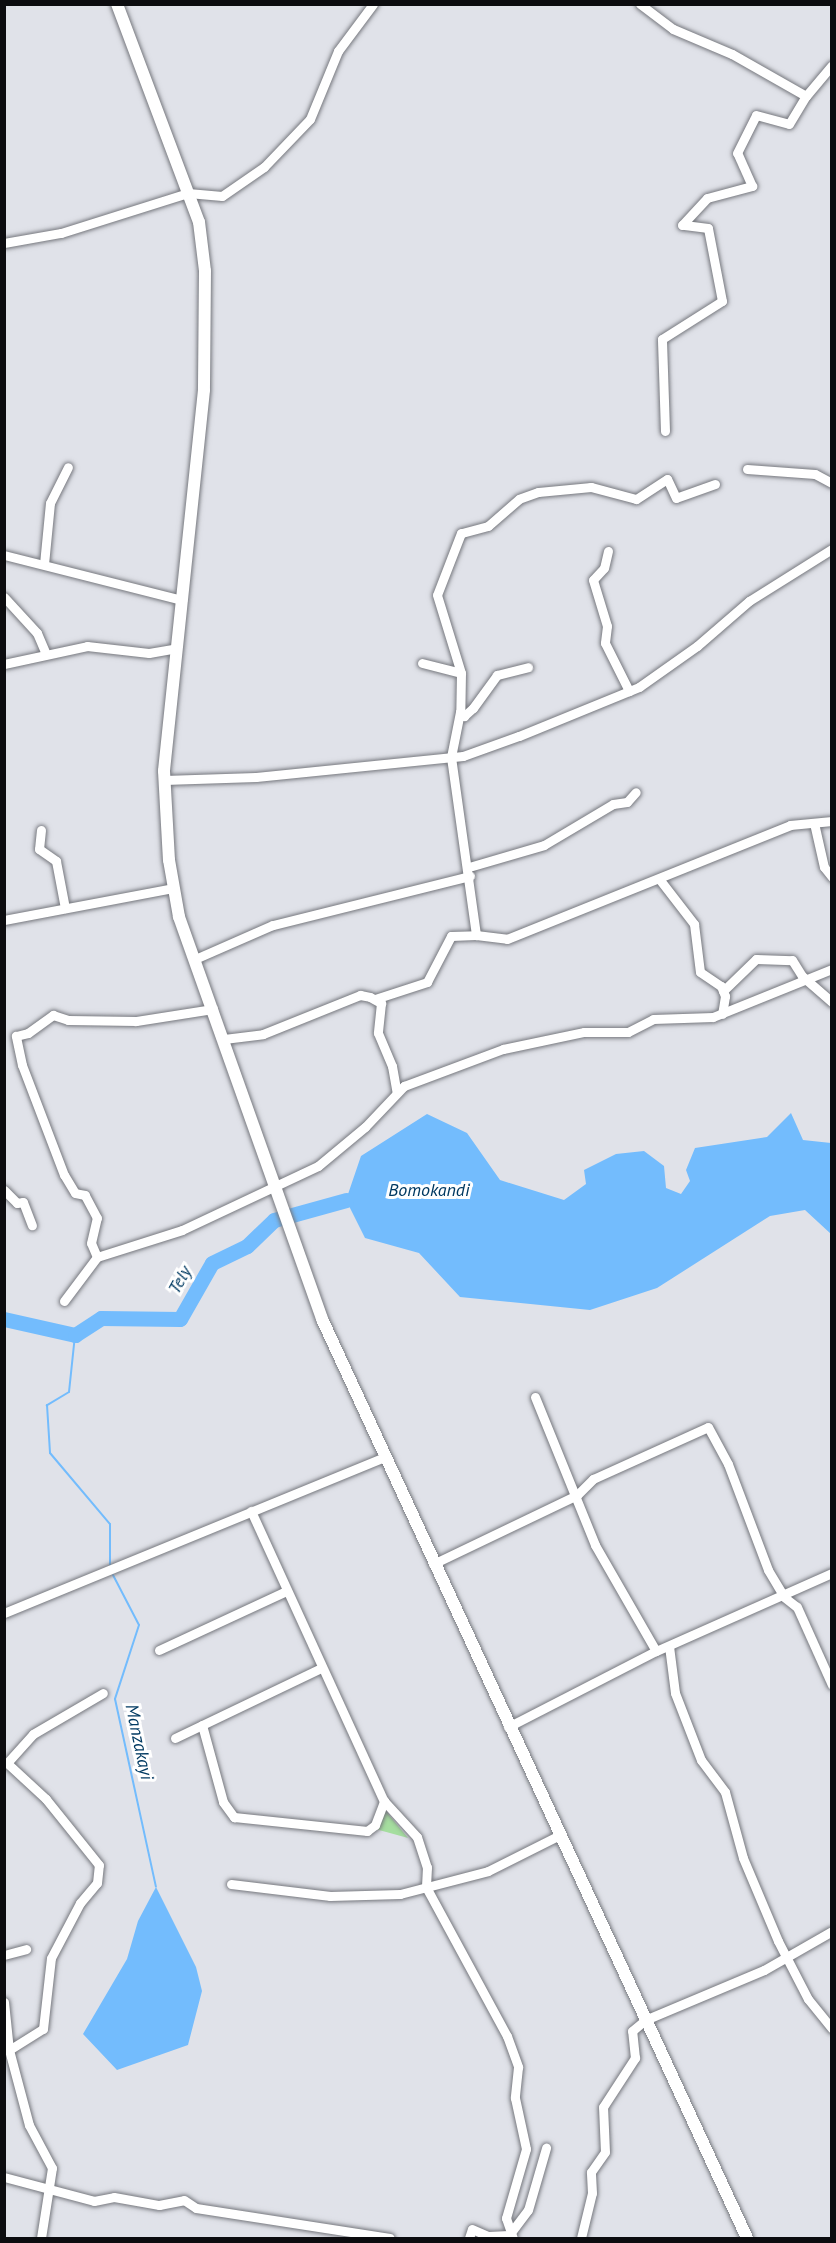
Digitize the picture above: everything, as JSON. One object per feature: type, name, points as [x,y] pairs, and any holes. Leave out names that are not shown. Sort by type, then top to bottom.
[{"type":"main road","points":[[117,4],[199,222],[205,271],[204,390],[164,780],[174,888],[195,959],[322,1319],[558,1836],[747,2238]]},
{"type":"street","points":[[4,243],[61,233],[188,193],[222,196],[264,166],[310,119],[338,51],[373,4]]},
{"type":"street","points":[[640,4],[673,29],[732,54],[806,96]]},
{"type":"street","points":[[665,431],[662,339],[722,301],[708,228],[682,225],[707,198],[752,186],[737,153],[756,115],[789,124],[806,96],[831,65]]},
{"type":"street","points":[[44,564],[51,503],[68,467]]},
{"type":"street","points":[[747,470],[815,474],[831,483]]},
{"type":"street","points":[[476,935],[469,871],[450,757],[460,712],[461,673],[437,595],[461,533],[488,526],[519,499],[538,492],[591,487],[636,499],[668,479],[676,498],[715,484]]},
{"type":"street","points":[[164,780],[245,778],[450,757],[519,736],[629,691],[697,646],[749,601],[831,549]]},
{"type":"street","points":[[608,551],[604,568],[593,580],[607,626],[605,643],[629,691]]},
{"type":"street","points":[[4,555],[182,600]]},
{"type":"street","points":[[4,597],[37,633],[45,652]]},
{"type":"street","points":[[605,643],[614,636]]},
{"type":"street","points":[[4,664],[45,652],[87,646],[148,653],[177,648]]},
{"type":"street","points":[[422,663],[461,673]]},
{"type":"street","points":[[460,712],[464,716],[473,708],[497,675],[528,667]]},
{"type":"street","points":[[195,959],[273,925],[469,871],[544,845],[613,804],[627,802],[636,792]]},
{"type":"street","points":[[375,999],[427,982],[451,936],[476,935],[507,939],[660,880],[790,825],[831,821]]},
{"type":"street","points":[[814,823],[831,877]]},
{"type":"street","points":[[41,830],[39,849],[56,861],[65,908]]},
{"type":"street","points":[[660,880],[688,911],[698,932],[694,953],[700,972],[723,991],[726,1005],[722,1014]]},
{"type":"street","points":[[4,920],[174,888]]},
{"type":"street","points":[[723,991],[762,958],[792,960],[808,982],[831,1002]]},
{"type":"street","points":[[64,1301],[97,1257],[182,1230],[257,1197],[275,1183],[318,1166],[365,1127],[397,1093],[502,1049],[585,1032],[628,1032],[653,1019],[679,1021],[722,1014],[808,982],[831,969]]},
{"type":"street","points":[[224,1039],[263,1034],[360,995],[375,999],[381,1003],[378,1033],[392,1066],[397,1093]]},
{"type":"street","points":[[4,1039],[28,1033],[53,1015],[68,1020],[136,1021],[213,1009]]},
{"type":"street","points":[[16,1036],[22,1065],[64,1175],[75,1193],[85,1195],[97,1218],[90,1243],[97,1257]]},
{"type":"street","points":[[4,1190],[17,1203],[23,1203],[32,1225]]},
{"type":"street","points":[[535,1397],[577,1495],[595,1545],[656,1651]]},
{"type":"street","points":[[433,1564],[577,1495],[593,1479],[708,1427],[728,1464],[768,1570],[784,1597],[797,1607],[831,1685]]},
{"type":"street","points":[[4,1612],[384,1457]]},
{"type":"street","points":[[251,1511],[321,1668],[384,1801],[417,1837],[427,1867],[426,1887],[507,2036],[518,2067],[515,2098],[526,2149],[506,2218],[513,2235]]},
{"type":"street","points":[[508,1727],[656,1651],[784,1597],[831,1573]]},
{"type":"street","points":[[159,1650],[286,1591]]},
{"type":"street","points":[[669,1646],[675,1693],[701,1760],[725,1792],[743,1858],[807,1999],[831,2029]]},
{"type":"street","points":[[175,1738],[321,1668]]},
{"type":"street","points":[[9,2050],[43,2029],[51,1958],[80,1903],[97,1883],[99,1865],[45,1799],[7,1763],[33,1734],[103,1693]]},
{"type":"street","points":[[202,1725],[223,1802],[234,1817],[367,1831],[375,1825],[384,1801]]},
{"type":"street","points":[[231,1884],[330,1896],[381,1897],[488,1871],[558,1836]]},
{"type":"street","points":[[581,2238],[592,2193],[591,2172],[605,2152],[603,2107],[634,2058],[632,2031],[645,2020],[789,1956],[831,1931]]},
{"type":"street","points":[[4,1955],[26,1949]]},
{"type":"street","points":[[4,2002],[9,2050],[29,2125],[52,2168],[52,2193],[41,2238]]},
{"type":"street","points":[[513,2235],[528,2210],[546,2148]]},
{"type":"street","points":[[4,2177],[52,2193],[159,2205],[184,2200],[196,2208],[390,2238]]},
{"type":"street","points":[[468,2238],[472,2229],[488,2236],[513,2235]]},
{"type":"green space","points":[[385,1810],[408,1838],[379,1830],[376,1826]]},
{"type":"water","name":"Bomokandi","points":[[791,1113],[803,1140],[831,1143],[831,1234],[805,1210],[770,1216],[657,1288],[590,1310],[460,1297],[419,1253],[365,1238],[346,1200],[361,1156],[427,1114],[467,1133],[500,1180],[564,1200],[586,1184],[584,1170],[616,1154],[644,1151],[664,1166],[666,1188],[681,1194],[690,1181],[686,1170],[695,1148],[767,1137]]},
{"type":"water","points":[[156,1887],[196,1967],[202,1991],[188,2045],[117,2070],[83,2034],[127,1959],[138,1921]]},
{"type":"waterway","name":"Tely","points":[[4,1319],[75,1335],[101,1318],[180,1319],[212,1263],[247,1246],[274,1220],[346,1200]]},
{"type":"waterway","name":"Manzakayi","points":[[75,1335],[69,1392],[47,1405],[50,1453],[110,1524],[110,1565]]},
{"type":"waterway","name":"Manzakayi","points":[[113,1575],[139,1625],[115,1699],[156,1887]]}]
